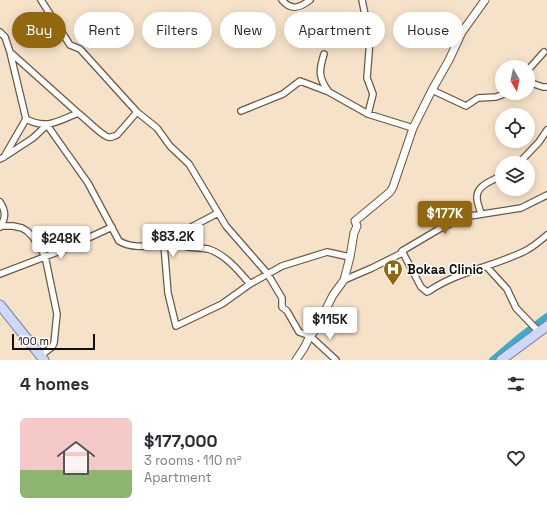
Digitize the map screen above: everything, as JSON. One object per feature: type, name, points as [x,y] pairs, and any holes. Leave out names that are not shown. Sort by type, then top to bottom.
[{"type":"main road","points":[[0,306],[42,358]]},
{"type":"main road","points":[[501,360],[547,326]]},
{"type":"street","points":[[41,0],[70,45],[80,49],[137,112],[157,128],[170,146],[189,164],[226,226],[268,274],[282,298],[282,307],[287,311],[299,332],[310,336],[326,349],[336,360]]},
{"type":"street","points":[[282,0],[284,3],[293,8],[298,8],[310,0]]},
{"type":"street","points":[[362,0],[370,39],[367,78],[373,94],[368,114]]},
{"type":"street","points":[[296,360],[316,328],[333,295],[344,280],[354,233],[357,226],[355,221],[390,192],[393,187],[413,128],[462,32],[485,0]]},
{"type":"street","points":[[0,32],[10,52],[26,118],[34,123],[47,125],[88,183],[119,241],[123,244],[146,247],[177,245],[207,249],[217,253],[240,272],[250,284]]},
{"type":"street","points":[[10,52],[78,113],[108,137],[117,135],[137,112]]},
{"type":"street","points":[[535,62],[544,52]]},
{"type":"street","points":[[324,54],[320,66],[320,74],[323,84],[329,92]]},
{"type":"street","points":[[241,111],[283,94],[300,81],[329,92],[368,114],[413,128]]},
{"type":"street","points":[[535,84],[547,87]]},
{"type":"street","points":[[432,90],[466,106],[478,98],[495,97]]},
{"type":"street","points":[[2,158],[27,143],[47,125],[78,113]]},
{"type":"street","points":[[2,158],[26,118]]},
{"type":"street","points":[[526,156],[539,142],[547,130]]},
{"type":"street","points":[[481,214],[477,198],[478,192],[481,187],[495,179]]},
{"type":"street","points":[[344,280],[402,253],[402,251],[454,222],[481,214],[526,206],[547,195]]},
{"type":"street","points":[[0,202],[5,213],[1,226],[13,226],[27,231],[33,237],[45,256],[57,314],[54,344],[42,358]]},
{"type":"street","points":[[164,245],[178,234],[218,213]]},
{"type":"street","points":[[1,271],[60,251],[112,227]]},
{"type":"street","points":[[402,251],[421,287],[426,292],[446,280],[487,267],[524,252],[547,235]]},
{"type":"street","points":[[164,245],[168,293],[176,326],[222,304],[250,284],[282,266],[327,252],[350,257]]},
{"type":"street","points":[[487,267],[507,289],[516,308],[539,332]]},
{"type":"waterway","points":[[492,360],[547,316]]},
{"type":"place","name":"Bokaa Clinic","points":[[393,286]]}]
